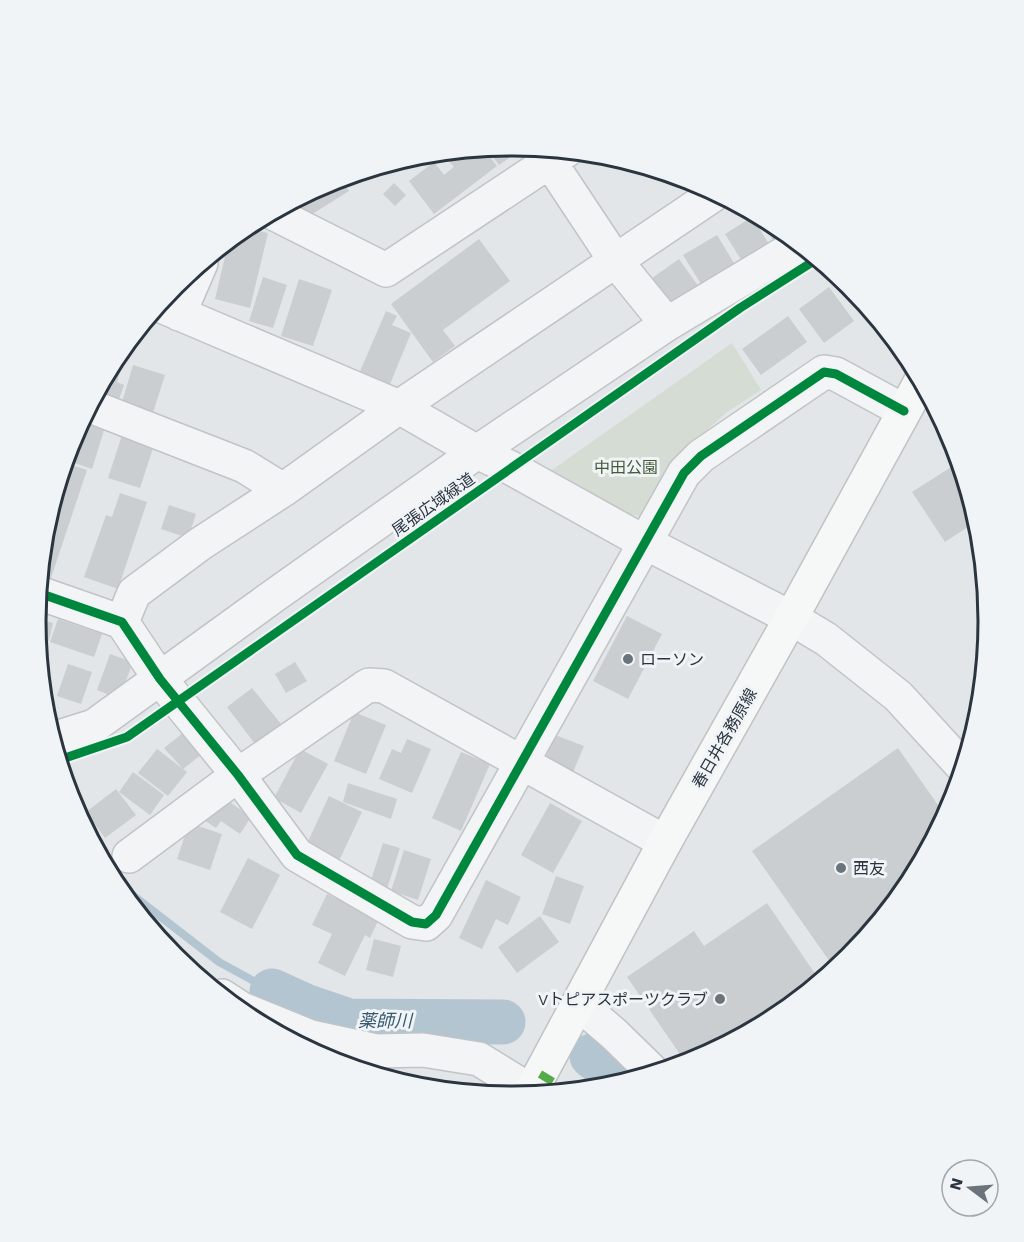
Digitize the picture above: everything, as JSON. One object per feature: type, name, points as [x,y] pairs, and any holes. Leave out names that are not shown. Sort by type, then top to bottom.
[{"type":"main road","name":"春日井各務原線","points":[[536,1086],[665,842],[916,390]]},
{"type":"street","points":[[281,217],[386,270],[547,156]]},
{"type":"street","points":[[554,157],[615,260],[667,324]]},
{"type":"street","points":[[122,622],[134,593],[200,544],[283,490],[399,407],[707,199]]},
{"type":"street","points":[[61,737],[94,726],[477,452],[667,324],[791,249]]},
{"type":"street","points":[[169,310],[399,407],[644,542],[791,618],[826,639],[898,696],[956,760]]},
{"type":"street","points":[[47,596],[122,622],[160,679],[238,775],[297,855],[419,924],[426,924],[436,915],[684,473],[701,456],[820,374],[831,372],[836,374],[904,411]]},
{"type":"street","points":[[98,409],[244,466],[283,490]]},
{"type":"street","points":[[129,856],[238,775],[364,688],[377,685],[384,686],[665,842]]},
{"type":"street","points":[[579,1004],[647,1066]]},
{"type":"street","points":[[279,1024],[311,1037],[376,1051],[423,1050],[479,1059],[521,1086]]},
{"type":"green space","name":"中田公園","points":[[732,343],[761,390],[727,412],[679,455],[646,512],[639,516],[629,514],[549,472]]},
{"type":"building","points":[[514,155],[499,165],[492,156]]},
{"type":"building","points":[[489,156],[497,166],[434,214],[409,181],[434,162],[444,175],[454,167],[448,160]]},
{"type":"building","points":[[394,183],[406,195],[395,206],[383,194]]},
{"type":"building","points":[[346,186],[349,191],[303,220],[296,209]]},
{"type":"building","points":[[748,220],[757,226],[769,244],[742,261],[725,234]]},
{"type":"building","points":[[258,231],[268,233],[250,308],[215,299],[225,255]]},
{"type":"building","points":[[717,235],[737,268],[704,289],[683,255]]},
{"type":"building","points":[[479,239],[510,281],[443,330],[455,346],[433,362],[391,304]]},
{"type":"building","points":[[679,259],[699,287],[665,312],[645,283]]},
{"type":"building","points":[[263,277],[287,285],[273,328],[249,321]]},
{"type":"building","points":[[299,279],[332,290],[313,346],[281,336]]},
{"type":"building","points":[[829,287],[854,321],[824,343],[799,309]]},
{"type":"building","points":[[386,311],[397,316],[392,325],[411,333],[388,389],[358,376]]},
{"type":"building","points":[[788,316],[807,342],[761,375],[742,349]]},
{"type":"building","points":[[133,365],[165,375],[151,419],[120,409]]},
{"type":"building","points":[[121,368],[117,382],[124,385],[117,405],[103,400]]},
{"type":"building","points":[[92,422],[105,427],[92,469],[74,463]]},
{"type":"building","points":[[123,432],[155,442],[140,488],[108,478]]},
{"type":"building","points":[[73,466],[87,470],[47,590],[55,530],[71,471]]},
{"type":"building","points":[[951,467],[968,527],[945,542],[912,492]]},
{"type":"building","points":[[120,493],[147,502],[118,589],[84,577],[106,515],[112,517]]},
{"type":"building","points":[[169,505],[196,514],[188,538],[161,529]]},
{"type":"building","points":[[627,616],[662,634],[628,699],[593,681]]},
{"type":"building","points":[[58,619],[102,634],[94,657],[50,642]]},
{"type":"building","points":[[46,621],[53,623],[49,641],[47,640]]},
{"type":"building","points":[[110,654],[133,662],[119,699],[97,690]]},
{"type":"building","points":[[295,662],[307,681],[286,693],[275,674]]},
{"type":"building","points":[[68,664],[92,672],[81,704],[57,696]]},
{"type":"building","points":[[252,688],[281,724],[255,744],[227,707]]},
{"type":"building","points":[[354,712],[386,725],[366,774],[334,761]]},
{"type":"building","points":[[183,733],[201,755],[183,769],[164,748]]},
{"type":"building","points":[[555,735],[584,746],[571,777],[543,765]]},
{"type":"building","points":[[407,739],[431,749],[412,793],[379,779],[392,749],[401,753]]},
{"type":"building","name":"西友","points":[[898,748],[939,806],[899,880],[862,928],[829,961],[752,851]]},
{"type":"building","points":[[157,749],[187,772],[168,796],[138,773]]},
{"type":"building","points":[[300,749],[328,764],[301,813],[274,798]]},
{"type":"building","points":[[461,752],[490,764],[461,831],[432,818]]},
{"type":"building","points":[[133,772],[164,795],[150,815],[119,792]]},
{"type":"building","points":[[348,783],[397,799],[391,819],[343,802]]},
{"type":"building","points":[[116,789],[136,815],[105,838],[88,811]]},
{"type":"building","points":[[221,796],[251,817],[240,834],[221,821],[216,828],[204,820]]},
{"type":"building","points":[[329,796],[362,812],[338,863],[305,848]]},
{"type":"building","points":[[550,803],[582,821],[553,873],[521,855]]},
{"type":"building","points":[[189,823],[222,834],[210,870],[177,859]]},
{"type":"building","points":[[383,843],[400,848],[387,889],[370,883]]},
{"type":"building","points":[[404,850],[431,859],[418,900],[391,891]]},
{"type":"building","points":[[248,858],[280,875],[252,929],[220,912]]},
{"type":"building","points":[[556,876],[584,886],[570,924],[542,914]]},
{"type":"building","points":[[486,880],[521,897],[508,925],[496,919],[482,949],[459,938]]},
{"type":"building","points":[[327,894],[379,919],[370,938],[365,935],[345,976],[318,963],[332,934],[312,925]]},
{"type":"building","name":"Vトピアスポーツクラブ","points":[[767,903],[815,974],[771,1008],[745,1024],[680,1055],[627,977],[694,931],[704,946]]},
{"type":"building","points":[[540,916],[559,942],[517,973],[498,947]]},
{"type":"building","points":[[374,939],[401,946],[393,977],[366,970]]},
{"type":"waterway","points":[[142,902],[219,962],[272,991]]},
{"type":"waterway","name":"薬師川","points":[[272,991],[305,1006],[349,1021],[503,1022]]},
{"type":"waterway","name":"薬師川","points":[[592,1056],[617,1075]]},
{"type":"marked path","points":[[540,1074],[557,1085]]},
{"type":"cycle path","name":"尾張広域緑道","points":[[67,757],[127,737],[740,308],[810,264]]},
{"type":"cycle path","points":[[47,596],[122,622],[160,679],[238,775],[297,855],[412,922],[426,924],[436,915],[684,473],[701,456],[824,372],[836,374],[904,411]]},
{"type":"place","name":"ローソン","points":[[628,659]]},
{"type":"place","name":"西友","points":[[841,868]]},
{"type":"place","name":"Vトピアスポーツクラブ","points":[[720,999]]}]
